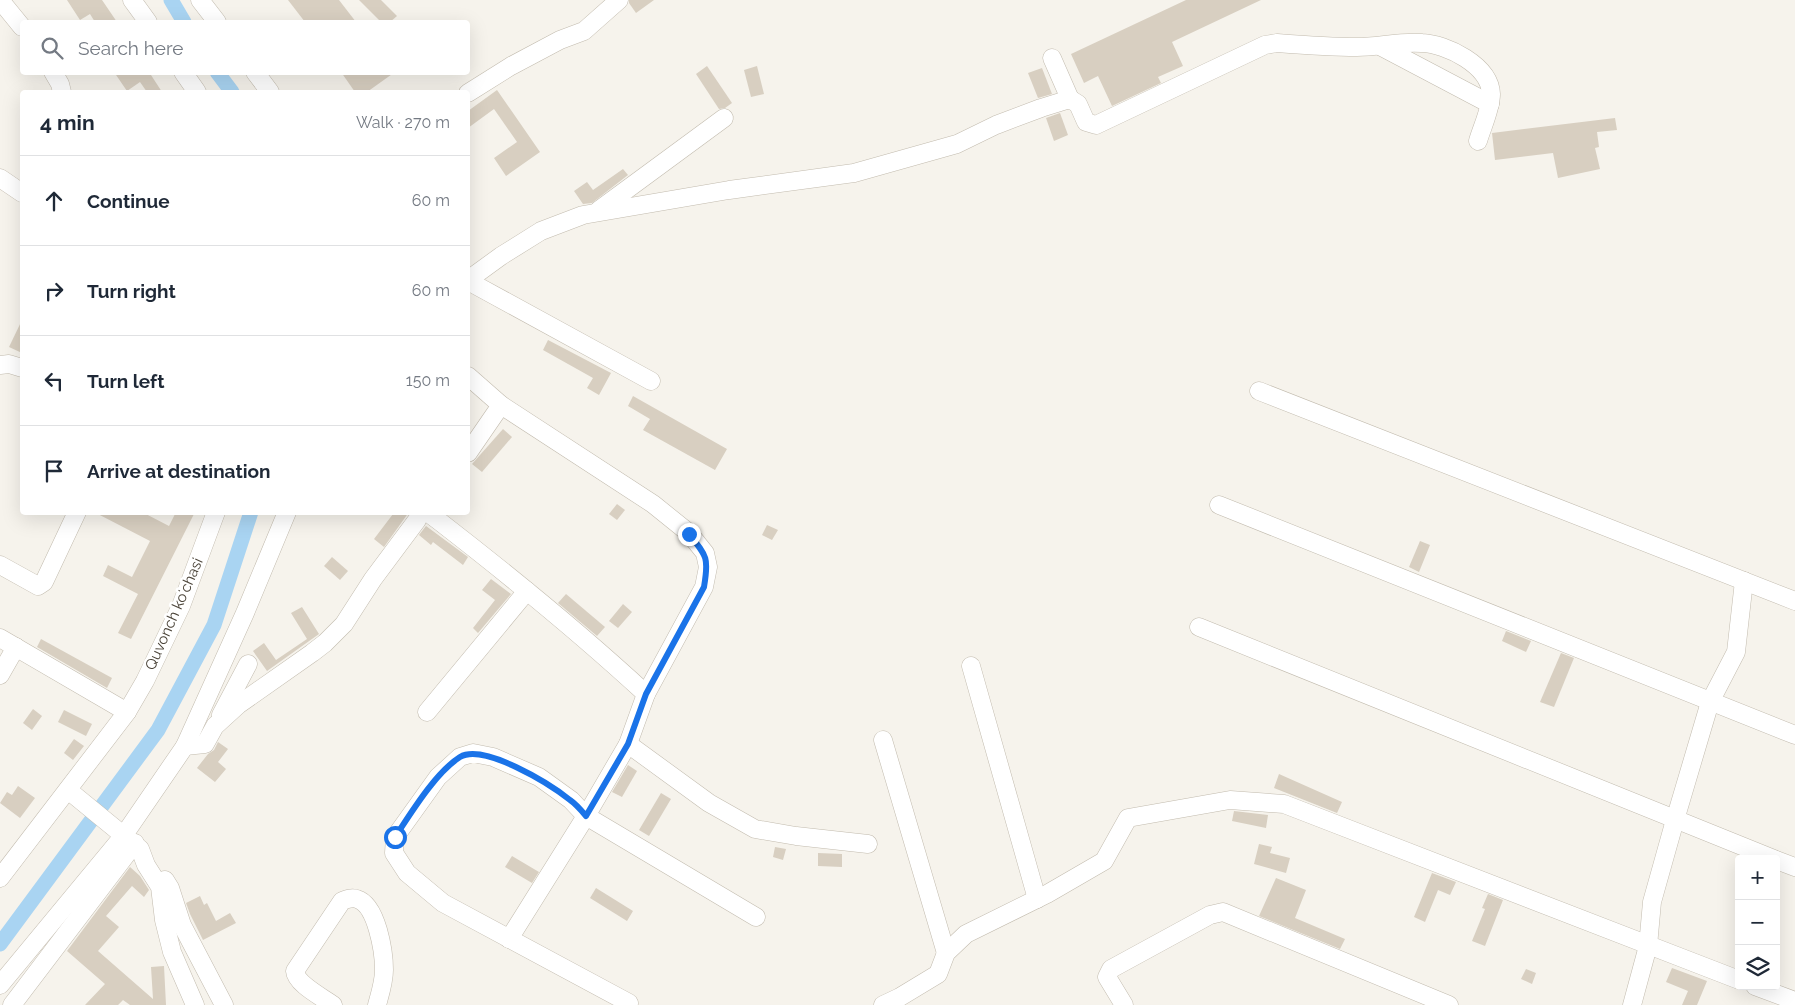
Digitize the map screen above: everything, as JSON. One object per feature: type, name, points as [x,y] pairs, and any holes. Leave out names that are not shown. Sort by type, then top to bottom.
[{"type":"street","points":[[0,0],[20,25]]},
{"type":"street","points":[[132,0],[147,20]]},
{"type":"street","points":[[200,0],[215,20]]},
{"type":"street","points":[[470,92],[510,66],[560,40],[584,31],[618,0]]},
{"type":"street","points":[[1052,58],[1070,99],[1078,104],[1086,122],[1096,125],[1265,46],[1276,43],[1359,47],[1422,42],[1445,48],[1468,60],[1485,75],[1491,92],[1490,104],[1478,142]]},
{"type":"street","points":[[1380,46],[1490,104]]},
{"type":"street","points":[[55,75],[62,90]]},
{"type":"street","points":[[185,75],[196,90]]},
{"type":"street","points":[[257,75],[268,90]]},
{"type":"street","points":[[470,279],[501,256],[541,230],[575,218],[754,186],[854,173],[957,144],[996,125],[1070,99]]},
{"type":"street","points":[[595,213],[724,118]]},
{"type":"street","points":[[0,178],[20,193]]},
{"type":"street","points":[[470,282],[651,382]]},
{"type":"street","points":[[0,365],[9,364],[20,367]]},
{"type":"street","points":[[470,378],[501,405],[652,504],[689,534],[704,553],[708,567],[704,587],[646,694],[628,744],[510,939]]},
{"type":"street","points":[[1259,391],[1795,601]]},
{"type":"street","points":[[470,450],[501,405]]},
{"type":"street","points":[[1220,505],[1795,735]]},
{"type":"street","points":[[0,565],[38,586],[44,582],[77,515]]},
{"type":"street","name":"Quvonch koʻchasi","points":[[0,878],[126,712],[145,681],[181,606],[215,515]]},
{"type":"street","points":[[12,1005],[133,842],[185,746],[245,613],[285,515]]},
{"type":"street","points":[[216,726],[238,705],[325,644],[344,624],[373,579],[420,515]]},
{"type":"street","points":[[431,515],[600,651],[646,694]]},
{"type":"street","points":[[1632,1005],[1648,946],[1652,902],[1710,702],[1736,652],[1744,581]]},
{"type":"street","points":[[427,712],[527,591]]},
{"type":"street","points":[[1199,627],[1765,855]]},
{"type":"street","points":[[0,638],[126,712]]},
{"type":"street","points":[[0,675],[16,647]]},
{"type":"street","points":[[185,746],[205,744],[248,664]]},
{"type":"street","points":[[971,666],[1037,899]]},
{"type":"street","points":[[883,740],[946,953]]},
{"type":"street","points":[[628,744],[709,803],[754,829],[868,844]]},
{"type":"street","points":[[629,1003],[443,903],[408,874],[394,853],[395,837],[438,777],[460,757],[473,753],[493,757],[538,777],[571,800],[586,816],[756,917]]},
{"type":"street","points":[[68,790],[154,860],[170,888],[182,925],[224,1005]]},
{"type":"street","points":[[883,1005],[938,974],[946,953],[966,934],[1037,899],[1104,861],[1128,818],[1230,800],[1284,804],[1735,979]]},
{"type":"street","points":[[0,985],[133,842]]},
{"type":"street","points":[[133,842],[160,887],[164,920],[172,952],[195,1005]]},
{"type":"street","points":[[1780,861],[1795,867]]},
{"type":"street","points":[[333,1005],[300,982],[295,977],[295,971],[342,901],[357,898],[365,903],[378,931],[383,951],[384,972],[377,1005]]},
{"type":"street","points":[[1124,1005],[1107,977],[1111,969],[1210,915],[1223,912],[1449,1005]]},
{"type":"street","points":[[1766,990],[1795,1001]]},
{"type":"building","points":[[67,0],[102,0],[116,20],[94,20],[90,14],[80,20]]},
{"type":"building","points":[[288,0],[339,0],[354,20],[303,20]]},
{"type":"building","points":[[359,0],[381,0],[397,16],[392,20],[379,20]]},
{"type":"building","points":[[629,0],[654,0],[636,13]]},
{"type":"building","points":[[1186,0],[1261,0],[1172,42],[1183,66],[1158,77],[1161,83],[1112,106],[1098,76],[1084,83],[1071,54]]},
{"type":"building","points":[[707,66],[732,103],[725,108],[719,109],[696,74]]},
{"type":"building","points":[[757,66],[764,94],[751,97],[744,70]]},
{"type":"building","points":[[1042,68],[1052,94],[1038,98],[1028,73]]},
{"type":"building","points":[[116,75],[151,75],[161,90],[146,90],[140,82],[126,90]]},
{"type":"building","points":[[343,75],[391,75],[370,90],[354,90]]},
{"type":"building","points":[[497,90],[540,152],[506,176],[494,158],[517,142],[494,109],[470,127],[470,110]]},
{"type":"building","points":[[1060,113],[1068,135],[1054,141],[1046,118]]},
{"type":"building","points":[[1615,118],[1617,130],[1597,132],[1599,147],[1595,148],[1600,169],[1558,178],[1553,153],[1495,160],[1492,133]]},
{"type":"building","points":[[623,169],[628,175],[592,203],[583,204],[574,191],[587,182],[593,190]]},
{"type":"building","points":[[20,324],[20,352],[9,347]]},
{"type":"building","points":[[548,340],[611,373],[599,395],[587,388],[593,378],[543,350]]},
{"type":"building","points":[[633,396],[727,449],[715,470],[643,430],[650,419],[628,406]]},
{"type":"building","points":[[503,429],[512,437],[482,472],[472,464]]},
{"type":"building","points":[[617,504],[625,510],[617,520],[609,514]]},
{"type":"building","points":[[100,515],[148,515],[169,526],[174,515],[193,515],[131,639],[118,633],[138,594],[103,576],[108,565],[132,577],[150,541]]},
{"type":"building","points":[[392,515],[407,515],[384,547],[374,539]]},
{"type":"building","points":[[767,525],[778,530],[772,540],[762,535]]},
{"type":"building","points":[[426,526],[468,557],[463,565],[433,542],[431,545],[419,535]]},
{"type":"building","points":[[1420,541],[1430,545],[1419,572],[1409,567]]},
{"type":"building","points":[[332,557],[348,571],[340,580],[324,566]]},
{"type":"building","points":[[491,579],[511,594],[478,633],[473,628],[495,600],[482,590]]},
{"type":"building","points":[[566,594],[605,627],[597,636],[558,603]]},
{"type":"building","points":[[623,604],[632,612],[618,628],[609,621]]},
{"type":"building","points":[[302,607],[319,634],[267,671],[253,651],[264,643],[276,660],[307,639],[291,613]]},
{"type":"building","points":[[1506,631],[1531,641],[1526,652],[1502,641]]},
{"type":"building","points":[[41,639],[112,678],[107,688],[37,647]]},
{"type":"building","points":[[1561,653],[1574,658],[1554,707],[1540,702]]},
{"type":"building","points":[[33,709],[42,716],[32,730],[23,723]]},
{"type":"building","points":[[64,710],[92,724],[86,736],[58,722]]},
{"type":"building","points":[[74,739],[84,746],[73,760],[64,753]]},
{"type":"building","points":[[218,742],[228,749],[218,762],[226,769],[215,782],[197,768],[208,754],[214,750]]},
{"type":"building","points":[[628,765],[637,771],[622,797],[612,792]]},
{"type":"building","points":[[1279,774],[1342,802],[1337,813],[1274,788]]},
{"type":"building","points":[[18,786],[35,798],[20,818],[0,803],[7,792],[12,795]]},
{"type":"building","points":[[661,793],[671,799],[649,836],[639,830]]},
{"type":"building","points":[[1234,811],[1268,815],[1266,828],[1232,821]]},
{"type":"building","points":[[1259,844],[1272,847],[1270,853],[1290,858],[1286,873],[1254,864]]},
{"type":"building","points":[[775,847],[786,849],[783,860],[773,857]]},
{"type":"building","points":[[818,853],[842,854],[842,867],[818,866]]},
{"type":"building","points":[[512,856],[539,872],[532,883],[505,867]]},
{"type":"building","points":[[130,867],[140,876],[149,890],[144,897],[132,886],[106,916],[119,927],[98,951],[153,999],[151,967],[164,966],[166,1005],[130,1005],[123,1000],[118,1005],[85,1005],[105,984],[67,951]]},
{"type":"building","points":[[1432,873],[1456,882],[1450,895],[1438,890],[1425,922],[1414,917]]},
{"type":"building","points":[[1276,878],[1306,890],[1295,918],[1345,939],[1340,949],[1259,916]]},
{"type":"building","points":[[596,888],[633,911],[627,921],[590,898]]},
{"type":"building","points":[[1488,894],[1503,900],[1485,946],[1472,941],[1485,909],[1482,908]]},
{"type":"building","points":[[200,896],[204,905],[207,903],[216,921],[230,913],[236,923],[203,940],[186,903]]},
{"type":"building","points":[[1672,968],[1707,981],[1697,1005],[1682,1005],[1688,991],[1666,982]]},
{"type":"building","points":[[1526,969],[1536,973],[1532,984],[1521,979]]},
{"type":"waterway","points":[[171,0],[183,20]]},
{"type":"waterway","points":[[219,75],[230,90]]},
{"type":"waterway","points":[[0,944],[158,730],[214,625],[250,515]]},
{"type":"route","points":[[395,837],[438,777],[460,757],[473,753],[493,757],[538,777],[571,800],[586,816],[628,744],[646,694],[704,587],[708,567],[704,553],[689,534]]}]
